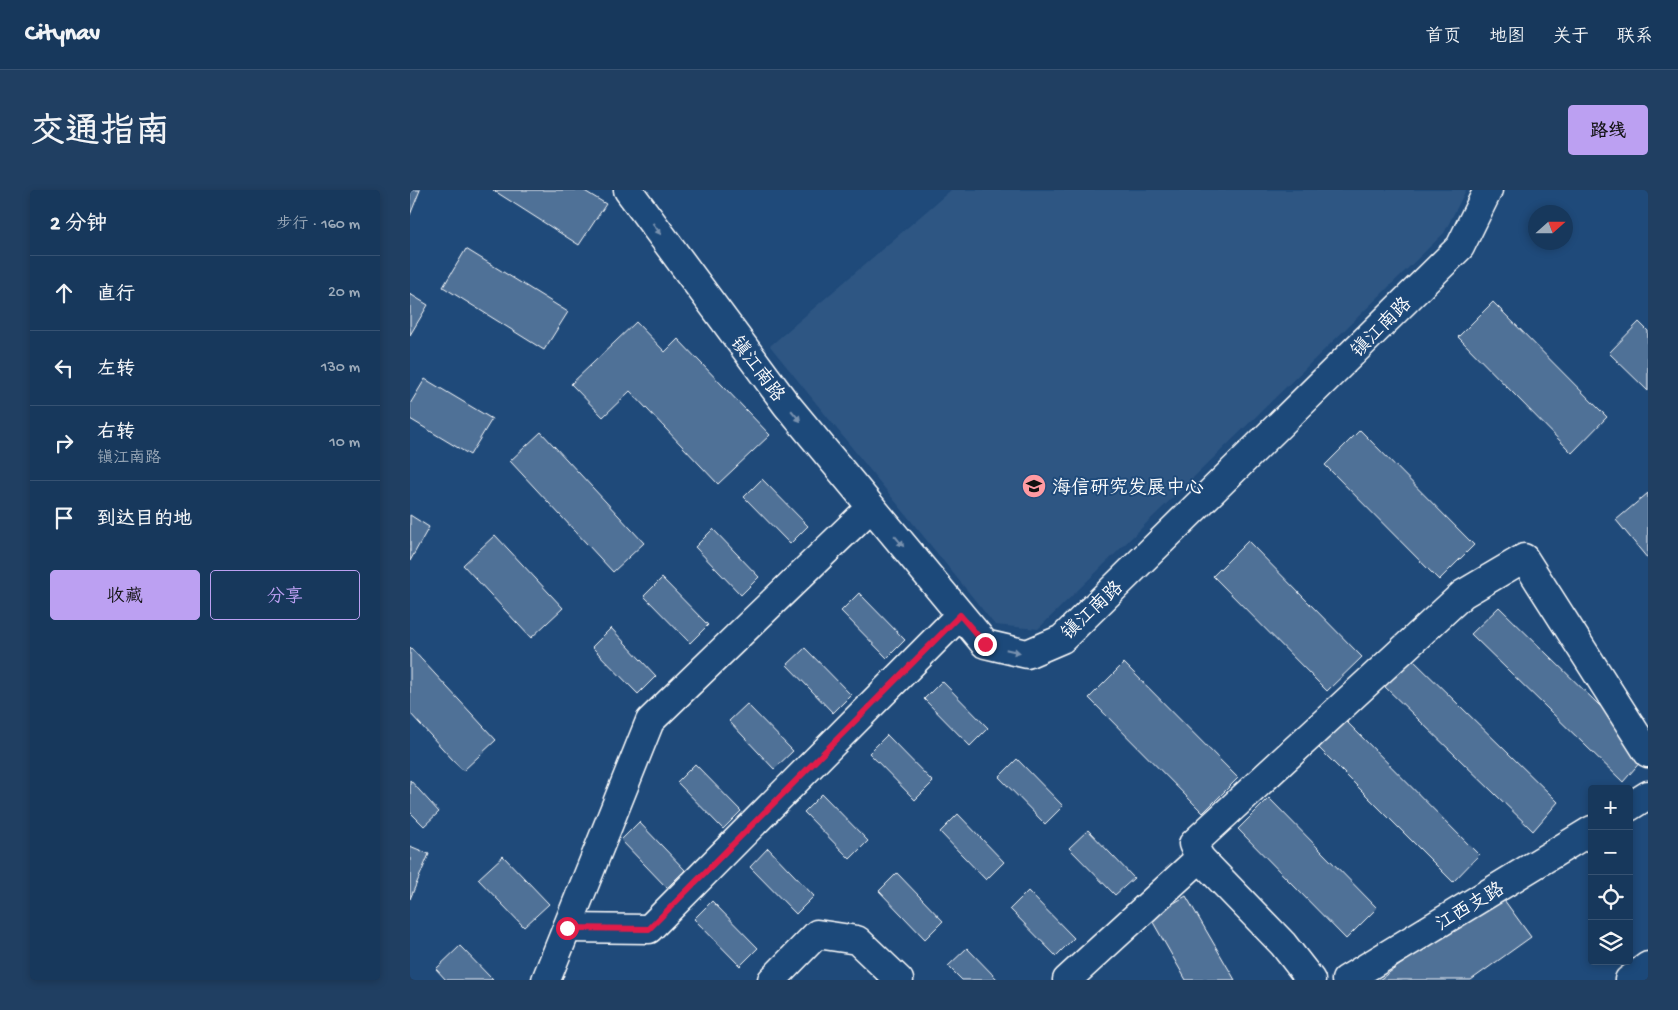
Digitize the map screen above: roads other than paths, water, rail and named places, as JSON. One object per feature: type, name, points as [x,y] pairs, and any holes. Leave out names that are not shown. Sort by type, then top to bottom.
[{"type":"street","name":"镇江南路","points":[[628,190],[786,404],[960,615],[985,644],[1027,654],[1062,639],[1460,247],[1488,190]]},
{"type":"street","points":[[546,980],[650,721],[871,507]]},
{"type":"street","points":[[1311,980],[1283,944],[1200,858],[1194,844],[1463,594],[1524,558],[1648,753]]},
{"type":"street","points":[[567,928],[649,929],[960,615]]},
{"type":"street","points":[[1633,804],[1648,795]]},
{"type":"street","name":"江西支路","points":[[1346,980],[1588,832]]},
{"type":"street","points":[[1067,980],[1200,858]]},
{"type":"street","points":[[772,980],[817,934],[857,940],[899,980]]},
{"type":"street","points":[[1628,980],[1648,966]]},
{"type":"place","name":"海信研究发展中心","points":[[1034,486]]}]
